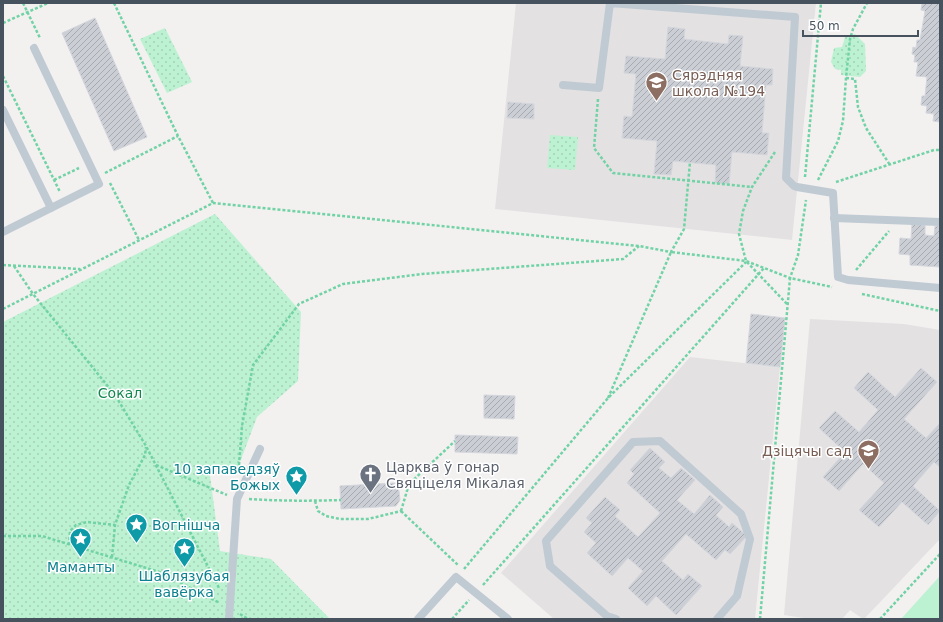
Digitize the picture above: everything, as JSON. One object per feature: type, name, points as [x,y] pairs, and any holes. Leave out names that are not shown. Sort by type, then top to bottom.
[{"type":"lane","points":[[563,85],[599,88],[610,3],[795,17],[786,178],[794,186],[833,193],[838,277],[848,280],[940,288]]},
{"type":"lane","points":[[3,232],[99,184],[34,48]]},
{"type":"lane","points":[[3,110],[51,208]]},
{"type":"lane","points":[[834,218],[940,222]]},
{"type":"lane","points":[[616,619],[606,616],[550,566],[546,541],[633,442],[660,441],[741,514],[750,539],[737,596],[717,619]]},
{"type":"lane","points":[[229,619],[237,499],[260,449]]},
{"type":"lane","points":[[418,619],[456,577],[508,619]]},
{"type":"path","points":[[23,3],[27,12]]},
{"type":"path","points":[[3,23],[48,3]]},
{"type":"path","points":[[114,3],[178,136],[213,203]]},
{"type":"path","points":[[760,619],[790,278],[798,255],[806,199],[804,188],[821,3]]},
{"type":"path","points":[[813,190],[838,141],[843,121],[850,39],[853,29],[867,3]]},
{"type":"path","points":[[3,76],[61,194]]},
{"type":"path","points":[[846,78],[855,79],[858,107],[866,128],[890,164]]},
{"type":"path","points":[[599,88],[594,148],[613,174],[752,187]]},
{"type":"path","points":[[777,149],[752,187],[743,211],[738,234],[746,261],[788,304]]},
{"type":"path","points":[[835,182],[934,150],[940,150]]},
{"type":"path","points":[[608,398],[671,252],[684,229],[690,162]]},
{"type":"path","points":[[54,180],[80,167],[83,172]]},
{"type":"path","points":[[3,309],[213,203],[639,246],[671,252],[746,261],[790,278],[825,286]]},
{"type":"path","points":[[848,280],[899,220]]},
{"type":"path","points":[[239,470],[242,426],[253,366],[299,304],[343,284],[422,274],[623,259],[639,246]]},
{"type":"path","points":[[401,511],[463,570],[608,398],[746,261]]},
{"type":"path","points":[[3,266],[82,269]]},
{"type":"path","points":[[14,266],[33,294],[114,395],[156,464],[230,608]]},
{"type":"path","points":[[452,619],[764,268]]},
{"type":"path","points":[[860,294],[940,311]]},
{"type":"path","points":[[401,511],[409,484],[455,441]]},
{"type":"path","points":[[112,558],[115,525],[129,485],[144,455],[146,446]]},
{"type":"path","points":[[156,464],[237,499],[274,501],[341,500]]},
{"type":"path","points":[[315,501],[318,511],[326,516],[340,519],[368,519],[401,511]]},
{"type":"path","points":[[69,545],[70,531],[76,525],[87,522],[115,525]]},
{"type":"path","points":[[3,536],[42,536],[166,574],[230,608]]},
{"type":"path","points":[[880,619],[940,554]]},
{"type":"shaded area","name":"Сярэдняя школа №194","points":[[516,3],[816,3],[792,240],[495,209]]},
{"type":"shaded area","name":"Дзіцячы сад","points":[[810,319],[904,324],[940,330],[940,539],[864,619],[850,610],[842,619],[810,619],[784,615]]},
{"type":"shaded area","points":[[690,357],[780,367],[755,619],[554,619],[501,573]]},
{"type":"green space","points":[[165,28],[192,82],[167,93],[140,39]]},
{"type":"green space","points":[[855,34],[865,44],[866,71],[860,77],[841,75],[841,70],[835,69],[831,62],[834,48],[842,47],[845,37]]},
{"type":"green space","points":[[550,135],[578,137],[575,170],[547,168]]},
{"type":"green space","name":"Сокал","points":[[215,214],[301,312],[298,381],[257,417],[237,470],[209,468],[220,551],[271,559],[330,619],[3,619],[3,322]]},
{"type":"green space","points":[[939,577],[940,619],[901,619]]},
{"type":"building","points":[[922,3],[940,3],[940,122],[933,121],[934,114],[926,113],[927,106],[921,105],[922,96],[925,96],[927,77],[916,76],[918,62],[914,62],[915,55],[912,54],[913,47],[916,48],[917,40],[920,40],[925,11],[921,10]]},
{"type":"building","points":[[95,18],[147,137],[114,151],[62,33]]},
{"type":"building","points":[[668,27],[685,29],[684,39],[728,44],[729,35],[743,36],[740,66],[773,69],[772,85],[766,85],[762,133],[769,133],[767,155],[732,152],[729,184],[715,183],[716,165],[673,161],[671,175],[654,174],[657,141],[622,138],[624,116],[632,117],[636,74],[624,73],[626,56],[665,59]]},
{"type":"building","points":[[508,102],[534,104],[534,119],[507,118]]},
{"type":"building","points":[[912,224],[925,225],[925,235],[934,236],[935,226],[940,226],[940,267],[910,265],[910,255],[899,254],[900,238],[911,239]]},
{"type":"building","points":[[751,314],[785,318],[780,367],[746,363]]},
{"type":"building","points":[[921,368],[937,382],[904,419],[926,438],[940,423],[940,467],[934,462],[913,486],[940,511],[928,525],[902,502],[879,527],[859,510],[884,483],[863,464],[839,491],[823,477],[845,452],[819,428],[835,411],[859,432],[878,410],[854,388],[868,372],[895,397]]},
{"type":"building","points":[[484,395],[515,396],[514,419],[484,418]]},
{"type":"building","points":[[455,435],[518,437],[517,454],[455,452]]},
{"type":"building","points":[[650,448],[665,462],[659,468],[671,478],[681,468],[695,480],[677,500],[694,514],[710,495],[723,507],[716,515],[729,527],[732,523],[747,536],[730,554],[725,550],[716,560],[686,534],[662,561],[683,580],[688,574],[702,586],[676,615],[656,596],[647,606],[628,588],[643,571],[628,558],[612,576],[587,553],[596,543],[584,532],[592,523],[586,518],[605,497],[620,510],[615,516],[638,537],[660,513],[627,483],[634,474],[630,470]]},
{"type":"building","name":"Царква ў гонар Свяціцеля Мікалая","points":[[395,483],[399,491],[400,500],[396,506],[341,509],[340,486]]},
{"type":"place","name":"Сярэдняя школа №194","points":[[656,102]]},
{"type":"place","name":"Дзіцячы сад","points":[[868,470]]},
{"type":"place","name":"Царква ў гонар Свяціцеля Мікалая","points":[[370,494]]},
{"type":"place","name":"10 запаведзяў Божых","points":[[296,496]]},
{"type":"place","name":"Вогнішча","points":[[136,544]]},
{"type":"place","name":"Маманты","points":[[81,558]]},
{"type":"place","name":"Шаблязубая вавёрка","points":[[184,568]]}]
